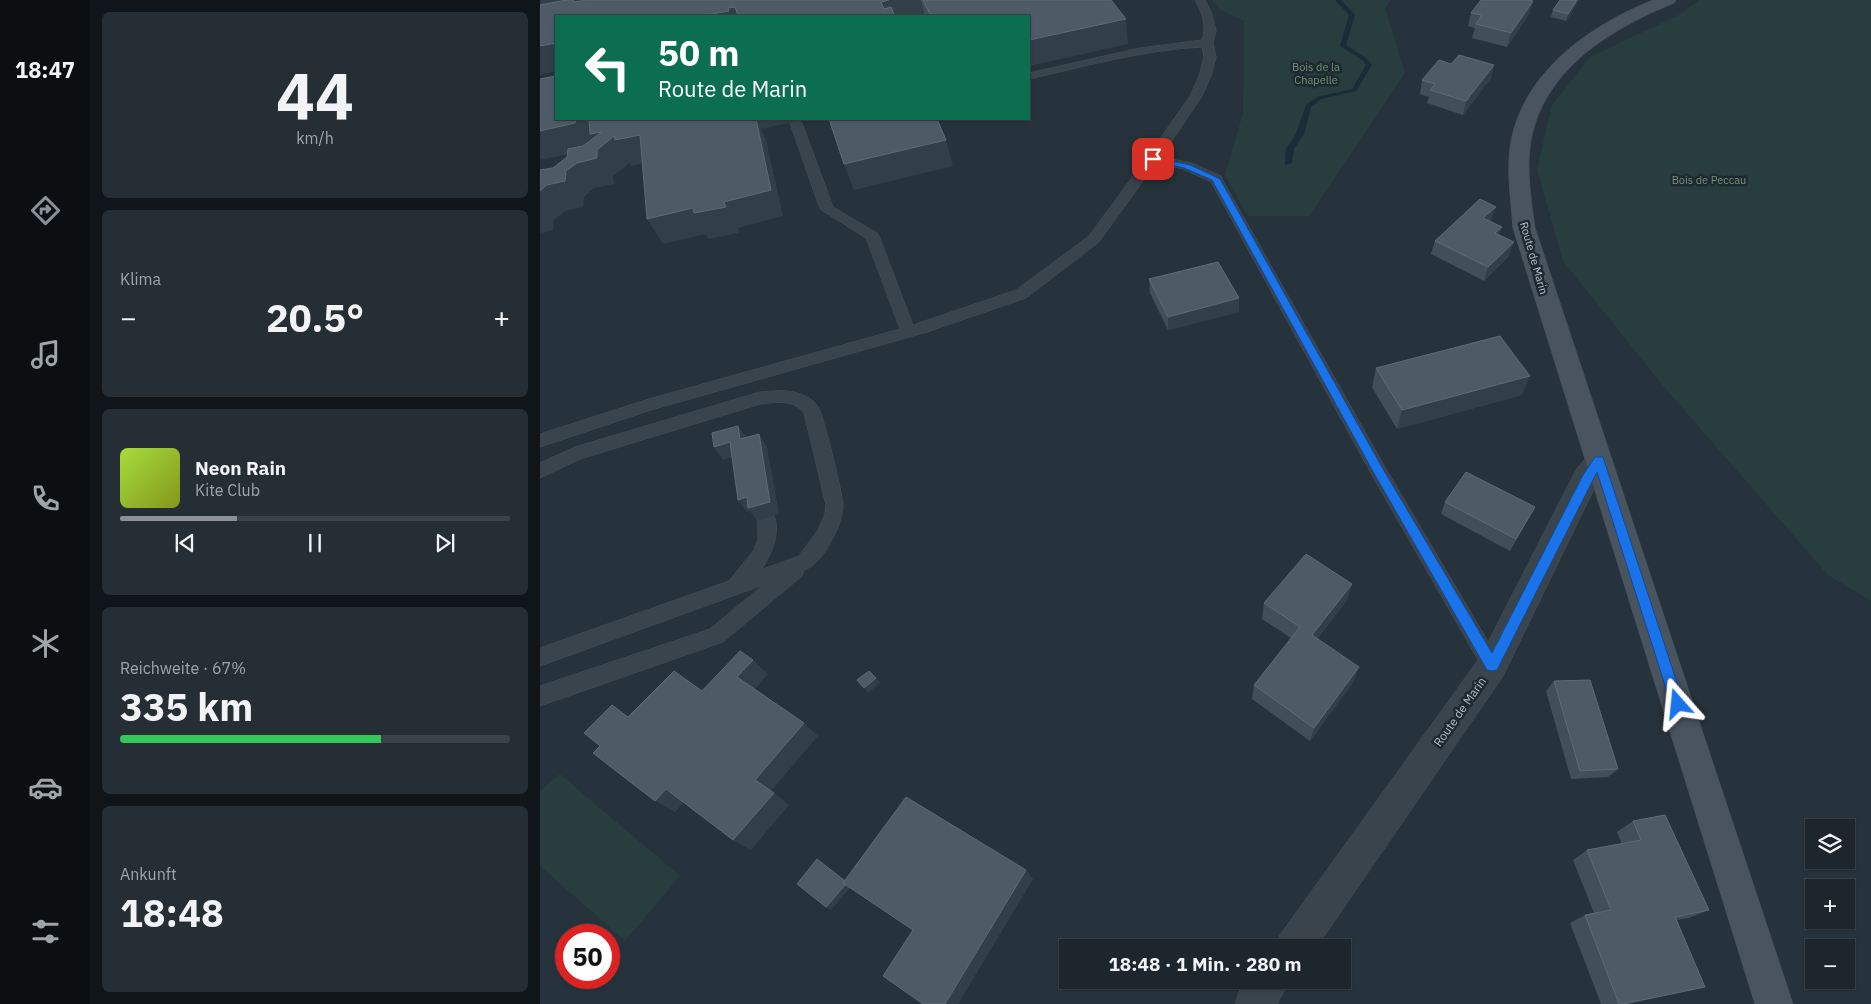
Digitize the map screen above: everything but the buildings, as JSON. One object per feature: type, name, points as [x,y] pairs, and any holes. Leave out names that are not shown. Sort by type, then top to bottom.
[{"type":"main road","name":"Route de Marin","points":[[1668,0],[1624,19],[1595,37],[1572,55],[1551,77],[1528,114],[1521,140],[1518,177],[1524,228],[1774,1004]]},
{"type":"street","name":"Route de Marin","points":[[1300,939],[1492,666],[1586,478],[1599,460]]},
{"type":"street","points":[[1254,1004],[1265,989]]},
{"type":"lane","points":[[540,441],[649,405],[908,331],[1021,294],[1094,239],[1153,159],[1196,96],[1205,76],[1210,57],[1207,43],[1211,30],[1206,11],[1200,0]]},
{"type":"lane","points":[[1030,76],[1148,49],[1180,44],[1207,43]]},
{"type":"lane","points":[[796,123],[827,209],[872,236],[908,331]]},
{"type":"lane","points":[[1153,159],[1187,166],[1216,179],[1379,472],[1492,666]]},
{"type":"lane","points":[[540,471],[575,454],[760,398],[778,396],[796,398],[809,406],[812,411],[828,470],[835,505],[833,518],[824,539],[805,562],[716,636],[540,696]]},
{"type":"lane","points":[[734,587],[760,560],[768,532],[767,518]]},
{"type":"lane","points":[[540,657],[805,562]]},
{"type":"green space","name":"Bois de la Chapelle","points":[[1212,0],[1391,0],[1385,8],[1405,73],[1309,216],[1248,216],[1225,175],[1243,113],[1244,21],[1219,9]]},
{"type":"green space","name":"Bois de Peccau","points":[[1699,0],[1871,0],[1871,601],[1828,575],[1664,387],[1563,261],[1537,169],[1552,105],[1590,57],[1679,15]]},
{"type":"green space","points":[[560,774],[680,876],[625,941],[620,937],[620,924],[606,924],[540,866],[540,791]]},
{"type":"waterway","points":[[1288,163],[1290,149],[1300,134],[1308,106],[1319,98],[1354,90],[1369,65],[1364,59],[1343,46],[1352,15],[1338,0]]},
{"type":"route","points":[[1153,159],[1187,166],[1216,179],[1379,472],[1492,666],[1586,478],[1599,460],[1678,704]]}]
